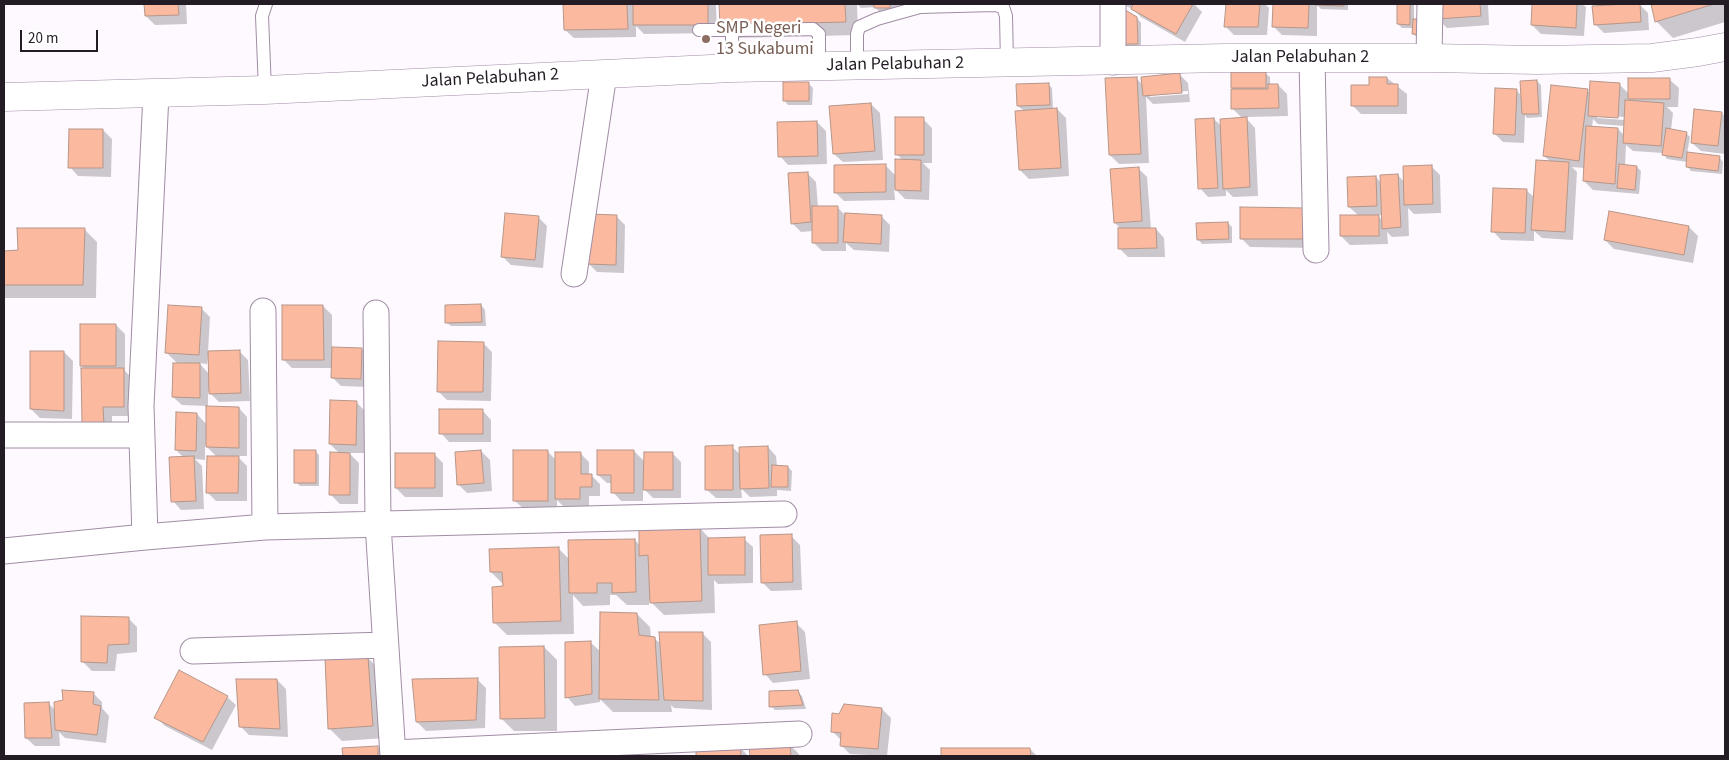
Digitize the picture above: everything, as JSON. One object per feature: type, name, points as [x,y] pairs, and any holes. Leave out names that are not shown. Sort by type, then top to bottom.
[{"type":"main road","name":"Jalan Pelabuhan 2","points":[[4,97],[265,90],[732,68],[1113,62],[1226,58],[1537,60],[1652,58],[1725,47]]},
{"type":"street","points":[[1113,4],[1113,62]]},
{"type":"street","points":[[1429,58],[1430,4]]},
{"type":"street","points":[[1312,58],[1316,250]]},
{"type":"street","points":[[574,274],[604,74]]},
{"type":"street","points":[[144,536],[141,396],[156,94]]},
{"type":"street","points":[[263,312],[265,527]]},
{"type":"street","points":[[376,313],[378,524],[393,755],[637,748],[799,734]]},
{"type":"street","points":[[4,435],[141,435]]},
{"type":"street","points":[[4,551],[144,536],[265,527],[784,514]]},
{"type":"street","points":[[193,651],[385,645]]},
{"type":"lane","points":[[265,90],[262,16],[266,4]]},
{"type":"lane","points":[[857,66],[857,34],[859,27],[877,19],[920,7],[994,5],[1003,7],[1006,16],[1008,63]]},
{"type":"lane","points":[[699,30],[813,29],[819,34],[819,67]]},
{"type":"lane","points":[[732,30],[732,68]]},
{"type":"building","points":[[144,4],[178,4],[179,15],[145,16]]},
{"type":"building","points":[[563,4],[627,4],[628,29],[564,30]]},
{"type":"building","points":[[633,4],[708,4],[708,25],[633,25]]},
{"type":"building","points":[[719,4],[845,4],[846,22],[720,25]]},
{"type":"building","points":[[874,4],[890,4],[890,8],[874,8]]},
{"type":"building","points":[[1133,4],[1193,4],[1176,34],[1131,9]]},
{"type":"building","points":[[1226,4],[1260,4],[1258,27],[1224,27]]},
{"type":"building","points":[[1273,4],[1309,4],[1308,28],[1272,27]]},
{"type":"building","points":[[1344,4],[1344,6],[1315,5]]},
{"type":"building","points":[[1397,4],[1410,4],[1410,25],[1397,24]]},
{"type":"building","points":[[1436,4],[1480,4],[1481,16],[1437,19]]},
{"type":"building","points":[[1532,4],[1577,4],[1576,28],[1531,25]]},
{"type":"building","points":[[1640,4],[1641,22],[1594,25],[1592,6]]},
{"type":"building","points":[[1651,4],[1714,4],[1655,22]]},
{"type":"building","points":[[1117,5],[1137,17],[1138,44],[1117,44]]},
{"type":"building","points":[[1413,19],[1428,19],[1428,35],[1412,34]]},
{"type":"building","points":[[1231,72],[1266,72],[1266,88],[1231,88]]},
{"type":"building","points":[[1180,73],[1182,93],[1143,96],[1141,77]]},
{"type":"building","points":[[1137,77],[1141,154],[1109,155],[1105,78]]},
{"type":"building","points":[[1369,77],[1387,77],[1387,84],[1398,84],[1398,106],[1351,106],[1351,85],[1369,85]]},
{"type":"building","points":[[1628,78],[1670,78],[1670,99],[1628,99]]},
{"type":"building","points":[[1537,80],[1539,114],[1522,114],[1520,81]]},
{"type":"building","points":[[1590,81],[1620,83],[1618,118],[1588,116]]},
{"type":"building","points":[[783,82],[809,82],[809,101],[783,101]]},
{"type":"building","points":[[1049,83],[1050,105],[1017,106],[1016,84]]},
{"type":"building","points":[[1268,84],[1278,84],[1279,108],[1231,109],[1231,89],[1268,89]]},
{"type":"building","points":[[1551,85],[1588,89],[1579,161],[1543,156]]},
{"type":"building","points":[[1495,88],[1517,89],[1515,135],[1493,134]]},
{"type":"building","points":[[1625,100],[1664,103],[1661,146],[1623,143]]},
{"type":"building","points":[[871,103],[875,151],[833,154],[829,106]]},
{"type":"building","points":[[1057,108],[1061,168],[1019,170],[1015,111]]},
{"type":"building","points":[[1694,109],[1722,112],[1718,146],[1691,143]]},
{"type":"building","points":[[895,117],[924,117],[924,155],[895,155]]},
{"type":"building","points":[[1247,117],[1250,187],[1223,189],[1220,119]]},
{"type":"building","points":[[1214,118],[1218,188],[1198,189],[1195,119]]},
{"type":"building","points":[[817,121],[818,156],[778,157],[777,122]]},
{"type":"building","points":[[1586,126],[1618,128],[1615,184],[1583,181]]},
{"type":"building","points":[[1666,128],[1687,132],[1682,158],[1662,155]]},
{"type":"building","points":[[69,129],[103,129],[103,168],[68,168]]},
{"type":"building","points":[[1687,152],[1720,156],[1718,171],[1686,167]]},
{"type":"building","points":[[895,159],[921,160],[921,191],[895,190]]},
{"type":"building","points":[[1536,160],[1569,162],[1565,232],[1531,230]]},
{"type":"building","points":[[886,164],[886,192],[834,193],[834,165]]},
{"type":"building","points":[[1619,164],[1637,166],[1635,190],[1617,188]]},
{"type":"building","points":[[1432,165],[1433,204],[1404,205],[1403,166]]},
{"type":"building","points":[[1139,167],[1142,221],[1114,223],[1110,169]]},
{"type":"building","points":[[808,172],[811,222],[791,224],[788,173]]},
{"type":"building","points":[[1398,174],[1401,227],[1382,229],[1380,175]]},
{"type":"building","points":[[1376,176],[1377,206],[1348,207],[1347,177]]},
{"type":"building","points":[[1493,188],[1527,189],[1525,233],[1491,232]]},
{"type":"building","points":[[812,206],[838,206],[838,243],[812,243]]},
{"type":"building","points":[[1240,207],[1305,208],[1304,239],[1240,239]]},
{"type":"building","points":[[1609,211],[1689,226],[1684,255],[1604,240]]},
{"type":"building","points":[[505,213],[539,216],[535,260],[501,257]]},
{"type":"building","points":[[845,213],[882,215],[881,244],[843,242]]},
{"type":"building","points":[[587,214],[617,215],[616,265],[587,264]]},
{"type":"building","points":[[1340,215],[1379,215],[1379,236],[1340,236]]},
{"type":"building","points":[[1228,222],[1229,239],[1197,240],[1196,223]]},
{"type":"building","points":[[17,228],[85,228],[83,285],[4,285],[4,251],[18,250]]},
{"type":"building","points":[[1118,228],[1156,228],[1157,248],[1118,249]]},
{"type":"building","points":[[481,304],[482,322],[445,323],[445,305]]},
{"type":"building","points":[[168,305],[202,307],[199,355],[165,353]]},
{"type":"building","points":[[282,305],[323,305],[324,360],[282,360]]},
{"type":"building","points":[[80,324],[116,324],[116,366],[80,366]]},
{"type":"building","points":[[438,341],[484,342],[483,392],[437,392]]},
{"type":"building","points":[[332,347],[362,348],[361,379],[331,378]]},
{"type":"building","points":[[240,350],[241,393],[209,394],[208,351]]},
{"type":"building","points":[[30,351],[64,351],[64,411],[30,409]]},
{"type":"building","points":[[173,363],[200,363],[200,398],[172,397]]},
{"type":"building","points":[[81,368],[124,368],[124,407],[103,407],[104,424],[82,424]]},
{"type":"building","points":[[330,400],[357,401],[356,445],[329,444]]},
{"type":"building","points":[[206,406],[239,407],[239,448],[206,447]]},
{"type":"building","points":[[439,409],[483,409],[483,434],[439,434]]},
{"type":"building","points":[[176,412],[197,413],[196,451],[175,450]]},
{"type":"building","points":[[733,445],[733,490],[705,490],[705,446]]},
{"type":"building","points":[[768,446],[769,488],[740,489],[739,447]]},
{"type":"building","points":[[294,450],[316,450],[316,483],[294,483]]},
{"type":"building","points":[[481,450],[484,483],[457,485],[455,452]]},
{"type":"building","points":[[513,450],[548,450],[548,501],[513,501]]},
{"type":"building","points":[[597,450],[634,450],[634,493],[611,493],[611,475],[597,475]]},
{"type":"building","points":[[330,452],[350,453],[350,495],[329,495]]},
{"type":"building","points":[[555,452],[581,452],[581,474],[592,474],[592,487],[580,487],[580,499],[555,499]]},
{"type":"building","points":[[644,452],[673,452],[673,490],[643,490]]},
{"type":"building","points":[[395,453],[435,453],[435,488],[395,488]]},
{"type":"building","points":[[194,456],[196,501],[171,502],[169,457]]},
{"type":"building","points":[[207,456],[239,456],[238,493],[206,493]]},
{"type":"building","points":[[772,465],[788,466],[788,487],[771,487]]},
{"type":"building","points":[[700,527],[702,601],[650,603],[648,555],[639,556],[639,529]]},
{"type":"building","points":[[792,534],[793,582],[761,583],[760,535]]},
{"type":"building","points":[[745,537],[745,575],[708,575],[708,538]]},
{"type":"building","points":[[635,539],[636,592],[612,593],[612,583],[597,583],[597,593],[569,593],[568,540]]},
{"type":"building","points":[[559,547],[561,621],[493,623],[492,587],[503,586],[502,572],[490,572],[489,549]]},
{"type":"building","points":[[600,612],[637,613],[639,635],[655,637],[659,700],[599,699]]},
{"type":"building","points":[[81,616],[129,617],[129,644],[108,645],[107,663],[81,662]]},
{"type":"building","points":[[797,621],[801,671],[763,675],[759,625]]},
{"type":"building","points":[[659,632],[703,632],[703,701],[664,700]]},
{"type":"building","points":[[591,641],[592,694],[565,698],[565,642]]},
{"type":"building","points":[[544,646],[545,718],[500,719],[499,647]]},
{"type":"building","points":[[368,657],[373,726],[328,729],[325,658]]},
{"type":"building","points":[[179,670],[228,696],[203,742],[154,718]]},
{"type":"building","points":[[478,678],[476,720],[416,722],[412,679]]},
{"type":"building","points":[[236,679],[277,679],[280,729],[239,727]]},
{"type":"building","points":[[62,690],[94,692],[93,704],[101,706],[97,735],[55,730],[54,702],[63,700]]},
{"type":"building","points":[[798,690],[803,705],[769,707],[769,691]]},
{"type":"building","points":[[49,702],[52,738],[25,738],[24,703]]},
{"type":"building","points":[[844,704],[882,708],[878,749],[840,746],[841,733],[831,732],[832,713],[839,714]]},
{"type":"building","points":[[790,744],[791,756],[750,756],[749,745]]},
{"type":"building","points":[[740,745],[741,756],[696,756],[696,748]]},
{"type":"building","points":[[378,746],[378,756],[343,756],[342,748]]},
{"type":"building","points":[[941,748],[1030,748],[1031,756],[941,756]]},
{"type":"place","name":"SMP Negeri 13 Sukabumi","points":[[706,39]]}]
